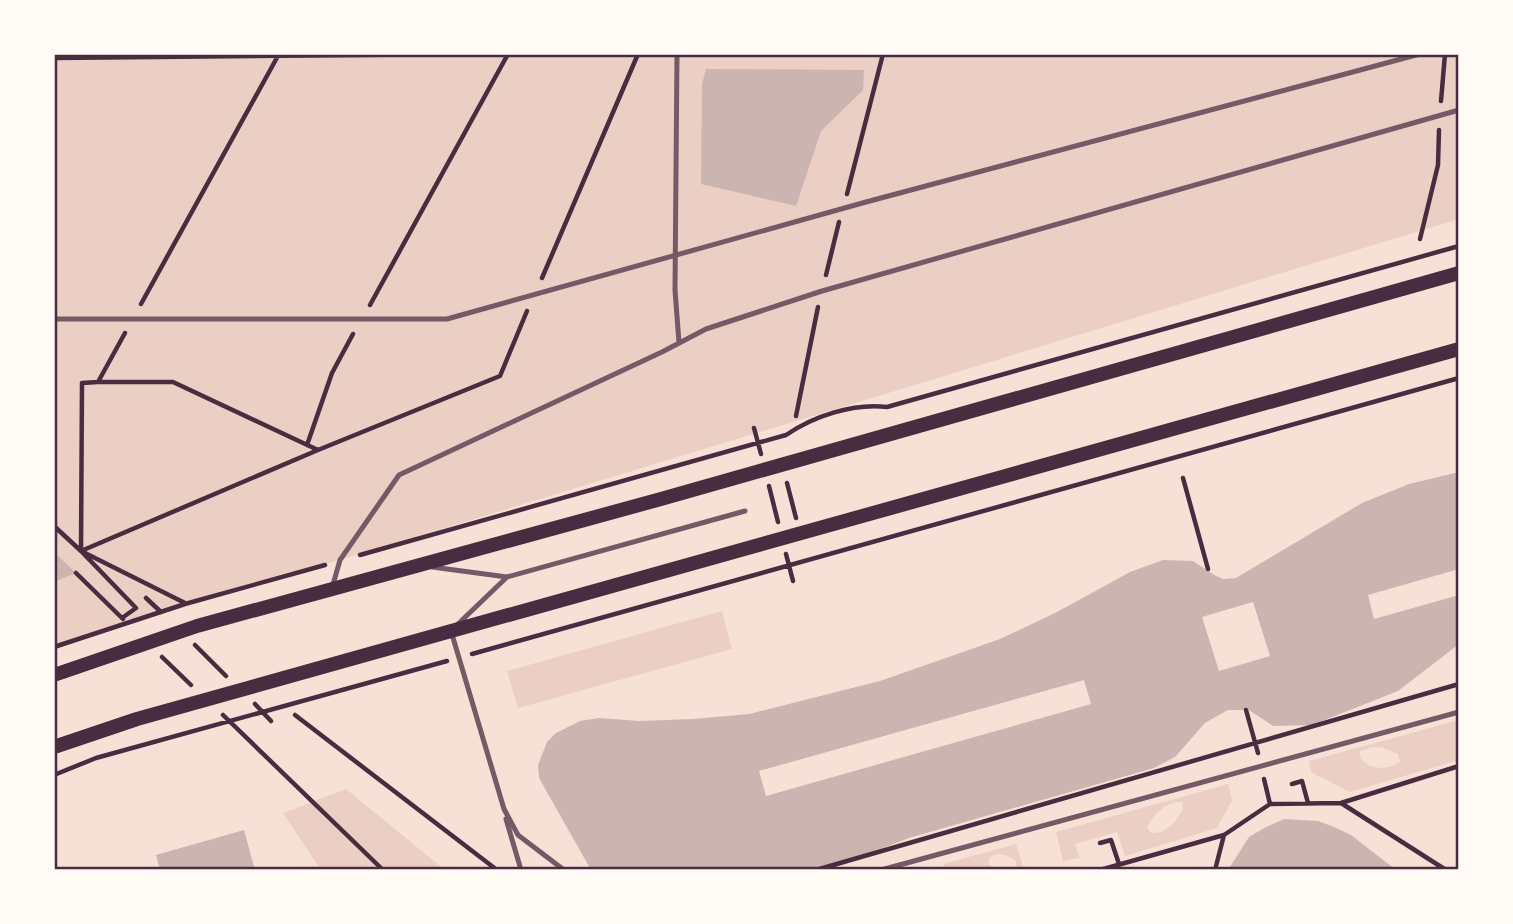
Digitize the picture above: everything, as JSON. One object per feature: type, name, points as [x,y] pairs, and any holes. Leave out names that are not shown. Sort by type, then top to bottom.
[{"type":"main road","points":[[54,675],[181,632],[1459,272]]},
{"type":"main road","points":[[54,747],[137,719],[451,630],[1459,349]]},
{"type":"lane","points":[[677,54],[678,343]]},
{"type":"lane","points":[[54,318],[447,319],[1420,54]]},
{"type":"lane","points":[[332,589],[340,561],[399,475],[706,329],[822,290],[1459,110]]},
{"type":"lane","points":[[419,565],[507,577],[745,511]]},
{"type":"lane","points":[[507,577],[451,630],[521,870]]},
{"type":"lane","points":[[881,870],[1459,712]]},
{"type":"lane","points":[[504,809],[518,835],[564,870]]},
{"type":"path","points":[[54,58],[463,54]]},
{"type":"path","points":[[307,445],[332,373],[508,54]]},
{"type":"path","points":[[81,551],[500,376],[638,54]]},
{"type":"path","points":[[796,416],[822,290],[883,54]]},
{"type":"path","points":[[98,382],[278,56]]},
{"type":"path","points":[[1420,239],[1438,165]]},
{"type":"path","points":[[54,647],[185,604],[786,435],[804,422],[867,405],[887,407],[1459,246]]},
{"type":"path","points":[[54,775],[96,758],[1459,378]]},
{"type":"path","points":[[81,551],[82,383],[173,382],[318,450]]},
{"type":"path","points":[[754,428],[793,581]]},
{"type":"path","points":[[774,438],[808,560]]},
{"type":"path","points":[[1183,478],[1208,569]]},
{"type":"path","points":[[54,526],[136,608],[122,618]]},
{"type":"path","points":[[81,551],[185,604]]},
{"type":"path","points":[[76,573],[132,627]]},
{"type":"path","points":[[146,598],[271,721]]},
{"type":"path","points":[[160,655],[199,692]]},
{"type":"path","points":[[816,870],[1459,684]]},
{"type":"path","points":[[218,711],[383,870]]},
{"type":"path","points":[[295,715],[497,870]]},
{"type":"path","points":[[1100,870],[1224,835],[1270,804],[1341,803],[1459,766]]},
{"type":"path","points":[[1292,784],[1302,781],[1308,803]]},
{"type":"path","points":[[1341,803],[1446,870]]},
{"type":"path","points":[[1215,870],[1224,835]]},
{"type":"path","points":[[1100,843],[1111,840],[1119,864]]},
{"type":"shaded area","points":[[54,54],[1459,54],[1459,219],[340,560],[185,604],[54,647]]},
{"type":"shaded area","points":[[722,611],[732,649],[518,708],[507,671]]},
{"type":"shaded area","points":[[1459,720],[1459,760],[1350,792],[1311,772],[1309,761]],"holes":[[[1373,747],[1398,754],[1400,762],[1389,767],[1376,768],[1365,763],[1359,752]]]},
{"type":"shaded area","points":[[1228,784],[1232,801],[1217,828],[1125,856],[1117,832],[1075,844],[1080,858],[1063,861],[1056,832]],"holes":[[[1182,802],[1183,809],[1170,826],[1162,832],[1151,833],[1147,827],[1156,814],[1167,805]]]},
{"type":"shaded area","points":[[346,789],[445,870],[321,870],[283,813]]},
{"type":"shaded area","points":[[1016,844],[1024,870],[1008,870],[1016,867],[1016,861],[999,854],[989,858],[989,864],[997,870],[946,870],[943,864]]},
{"type":"building","points":[[706,69],[864,70],[863,90],[821,131],[796,206],[701,184],[702,84]]},
{"type":"building","points":[[1459,472],[1459,569],[1368,595],[1374,619],[1459,595],[1459,644],[1398,691],[1312,725],[1273,726],[1249,710],[1228,710],[1205,723],[1175,757],[1154,768],[909,838],[862,856],[813,870],[591,870],[539,778],[538,765],[547,742],[556,733],[580,721],[599,718],[640,721],[693,719],[749,714],[880,681],[1000,639],[1057,612],[1130,572],[1163,560],[1193,561],[1223,579],[1236,578],[1362,503],[1409,484]],"holes":[[[1253,602],[1270,656],[1219,671],[1202,617]],[[1084,680],[1091,704],[766,796],[759,771]]]},
{"type":"building","points":[[54,552],[76,573],[54,582]]},
{"type":"building","points":[[1284,819],[1318,821],[1334,827],[1351,835],[1396,870],[1228,870],[1249,837]]},
{"type":"building","points":[[244,830],[255,870],[160,870],[156,855]]}]
